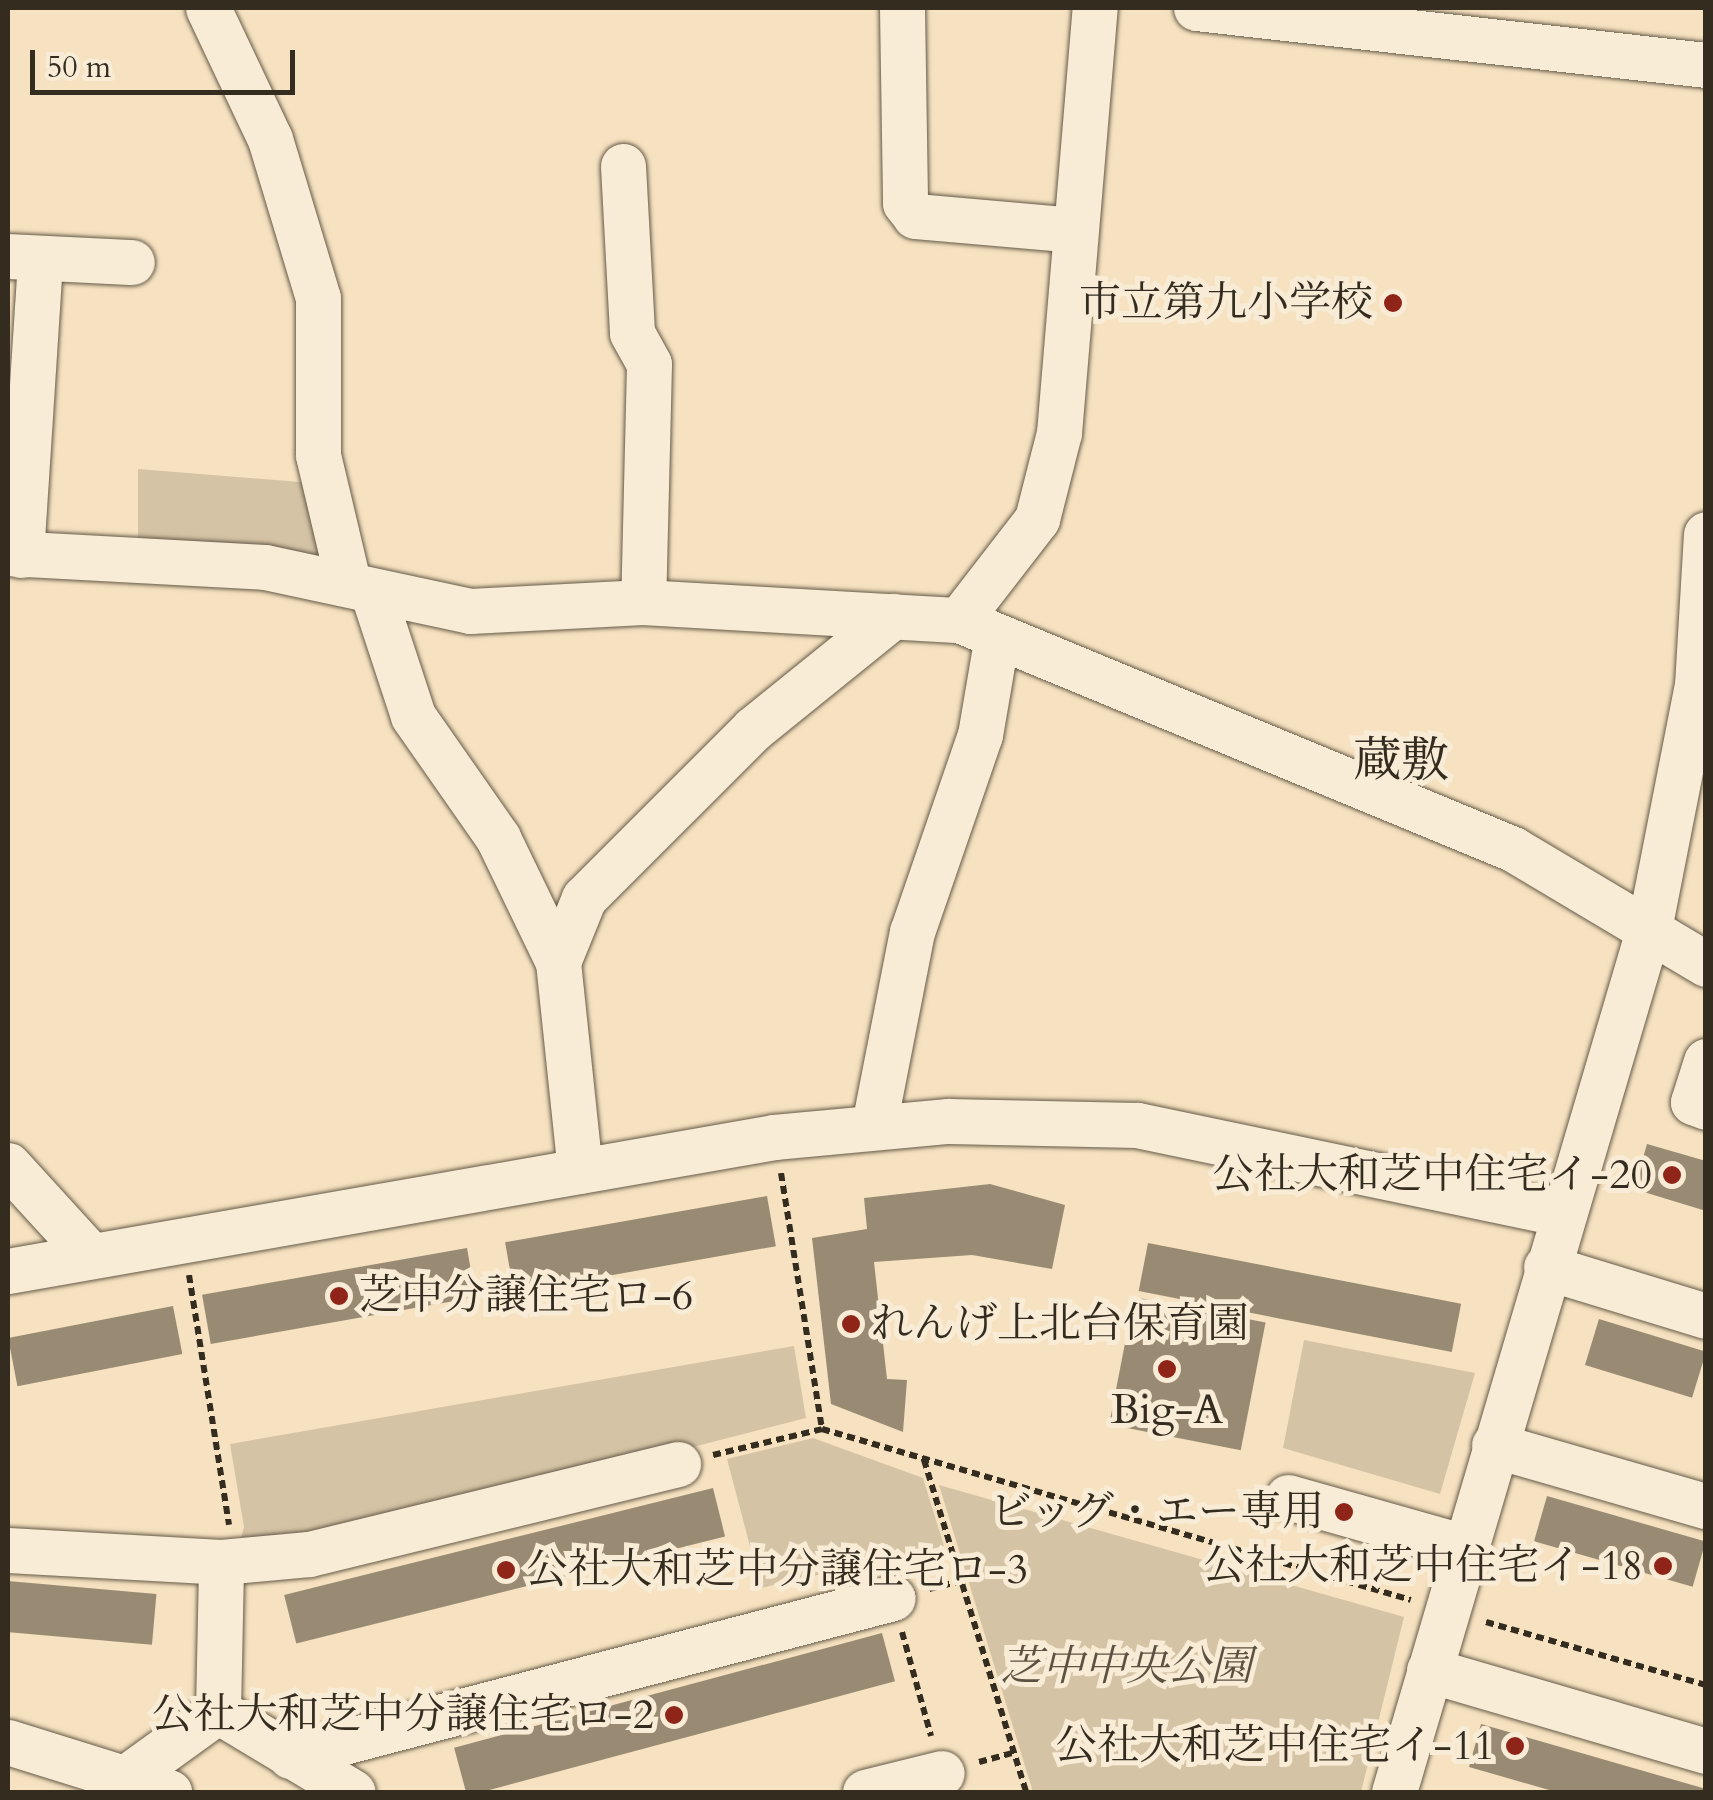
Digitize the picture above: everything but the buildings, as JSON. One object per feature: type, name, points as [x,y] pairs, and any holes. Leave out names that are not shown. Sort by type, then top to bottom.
[{"type":"street","points":[[208,8],[270,139],[318,298],[318,455],[361,588],[413,716],[498,838],[558,962],[580,1171]]},
{"type":"street","points":[[902,8],[905,202],[916,216],[1074,230]]},
{"type":"street","points":[[874,1125],[912,932],[970,762],[978,628],[1037,519],[1068,388],[1074,230],[1095,8]]},
{"type":"street","points":[[1196,8],[1706,65]]},
{"type":"street","points":[[623,166],[632,333],[649,364],[643,602]]},
{"type":"street","points":[[132,262],[24,258],[14,554],[264,567],[470,611],[643,602],[893,616],[978,628],[1513,849],[1650,924],[1706,964]]},
{"type":"street","points":[[1394,1792],[1650,924],[1698,730],[1706,534]]},
{"type":"street","points":[[558,962],[584,898],[753,729],[893,616]]},
{"type":"street","points":[[1706,1061],[1692,1102],[1706,1107]]},
{"type":"street","points":[[8,1271],[580,1171],[874,1125],[1136,1125],[1562,1214]]},
{"type":"street","points":[[8,1165],[91,1256]]},
{"type":"street","points":[[1546,1267],[1706,1316]]},
{"type":"street","points":[[1494,1446],[1706,1506]]},
{"type":"street","points":[[8,1550],[228,1561],[309,1554],[678,1464]]},
{"type":"street","points":[[1288,1496],[1465,1547]]},
{"type":"street","points":[[218,1712],[228,1561]]},
{"type":"street","points":[[290,1756],[893,1598]]},
{"type":"street","points":[[1429,1670],[1706,1751]]},
{"type":"street","points":[[218,1712],[352,1792]]},
{"type":"street","points":[[128,1776],[218,1712]]},
{"type":"street","points":[[8,1742],[170,1792]]},
{"type":"street","points":[[866,1792],[942,1772]]},
{"type":"path","points":[[779,1159],[822,1429]]},
{"type":"path","points":[[187,1262],[228,1561]]},
{"type":"path","points":[[678,1464],[822,1429],[1706,1684]]},
{"type":"path","points":[[924,1459],[1026,1792]]},
{"type":"path","points":[[893,1598],[942,1772]]},
{"type":"green space","points":[[138,469],[312,483],[328,556],[138,548]]},
{"type":"green space","points":[[1304,1340],[1475,1373],[1440,1494],[1283,1448]]},
{"type":"green space","points":[[794,1346],[806,1418],[315,1544],[238,1550],[244,1527],[230,1444]]},
{"type":"green space","points":[[813,1438],[923,1478],[944,1546],[761,1588],[727,1459]]},
{"type":"green space","name":"芝中中央公園","points":[[939,1485],[1404,1617],[1361,1792],[1033,1792]]},
{"type":"place","name":"市立第九小学校","points":[[1393,303]]},
{"type":"place","name":"公社大和芝中住宅イ-20","points":[[1672,1175]]},
{"type":"place","name":"芝中分譲住宅ロ-6","points":[[339,1296]]},
{"type":"place","name":"れんげ上北台保育園","points":[[851,1324]]},
{"type":"place","name":"Big-A","points":[[1167,1369]]},
{"type":"place","name":"ビッグ・エー専用","points":[[1344,1512]]},
{"type":"place","name":"公社大和芝中住宅イ-18","points":[[1663,1566]]},
{"type":"place","name":"公社大和芝中分譲住宅ロ-3","points":[[506,1570]]},
{"type":"place","name":"公社大和芝中分譲住宅ロ-2","points":[[674,1715]]},
{"type":"place","name":"公社大和芝中住宅イ-11","points":[[1515,1746]]},
{"type":"district","name":"蔵敷","points":[[1401,761]]}]
